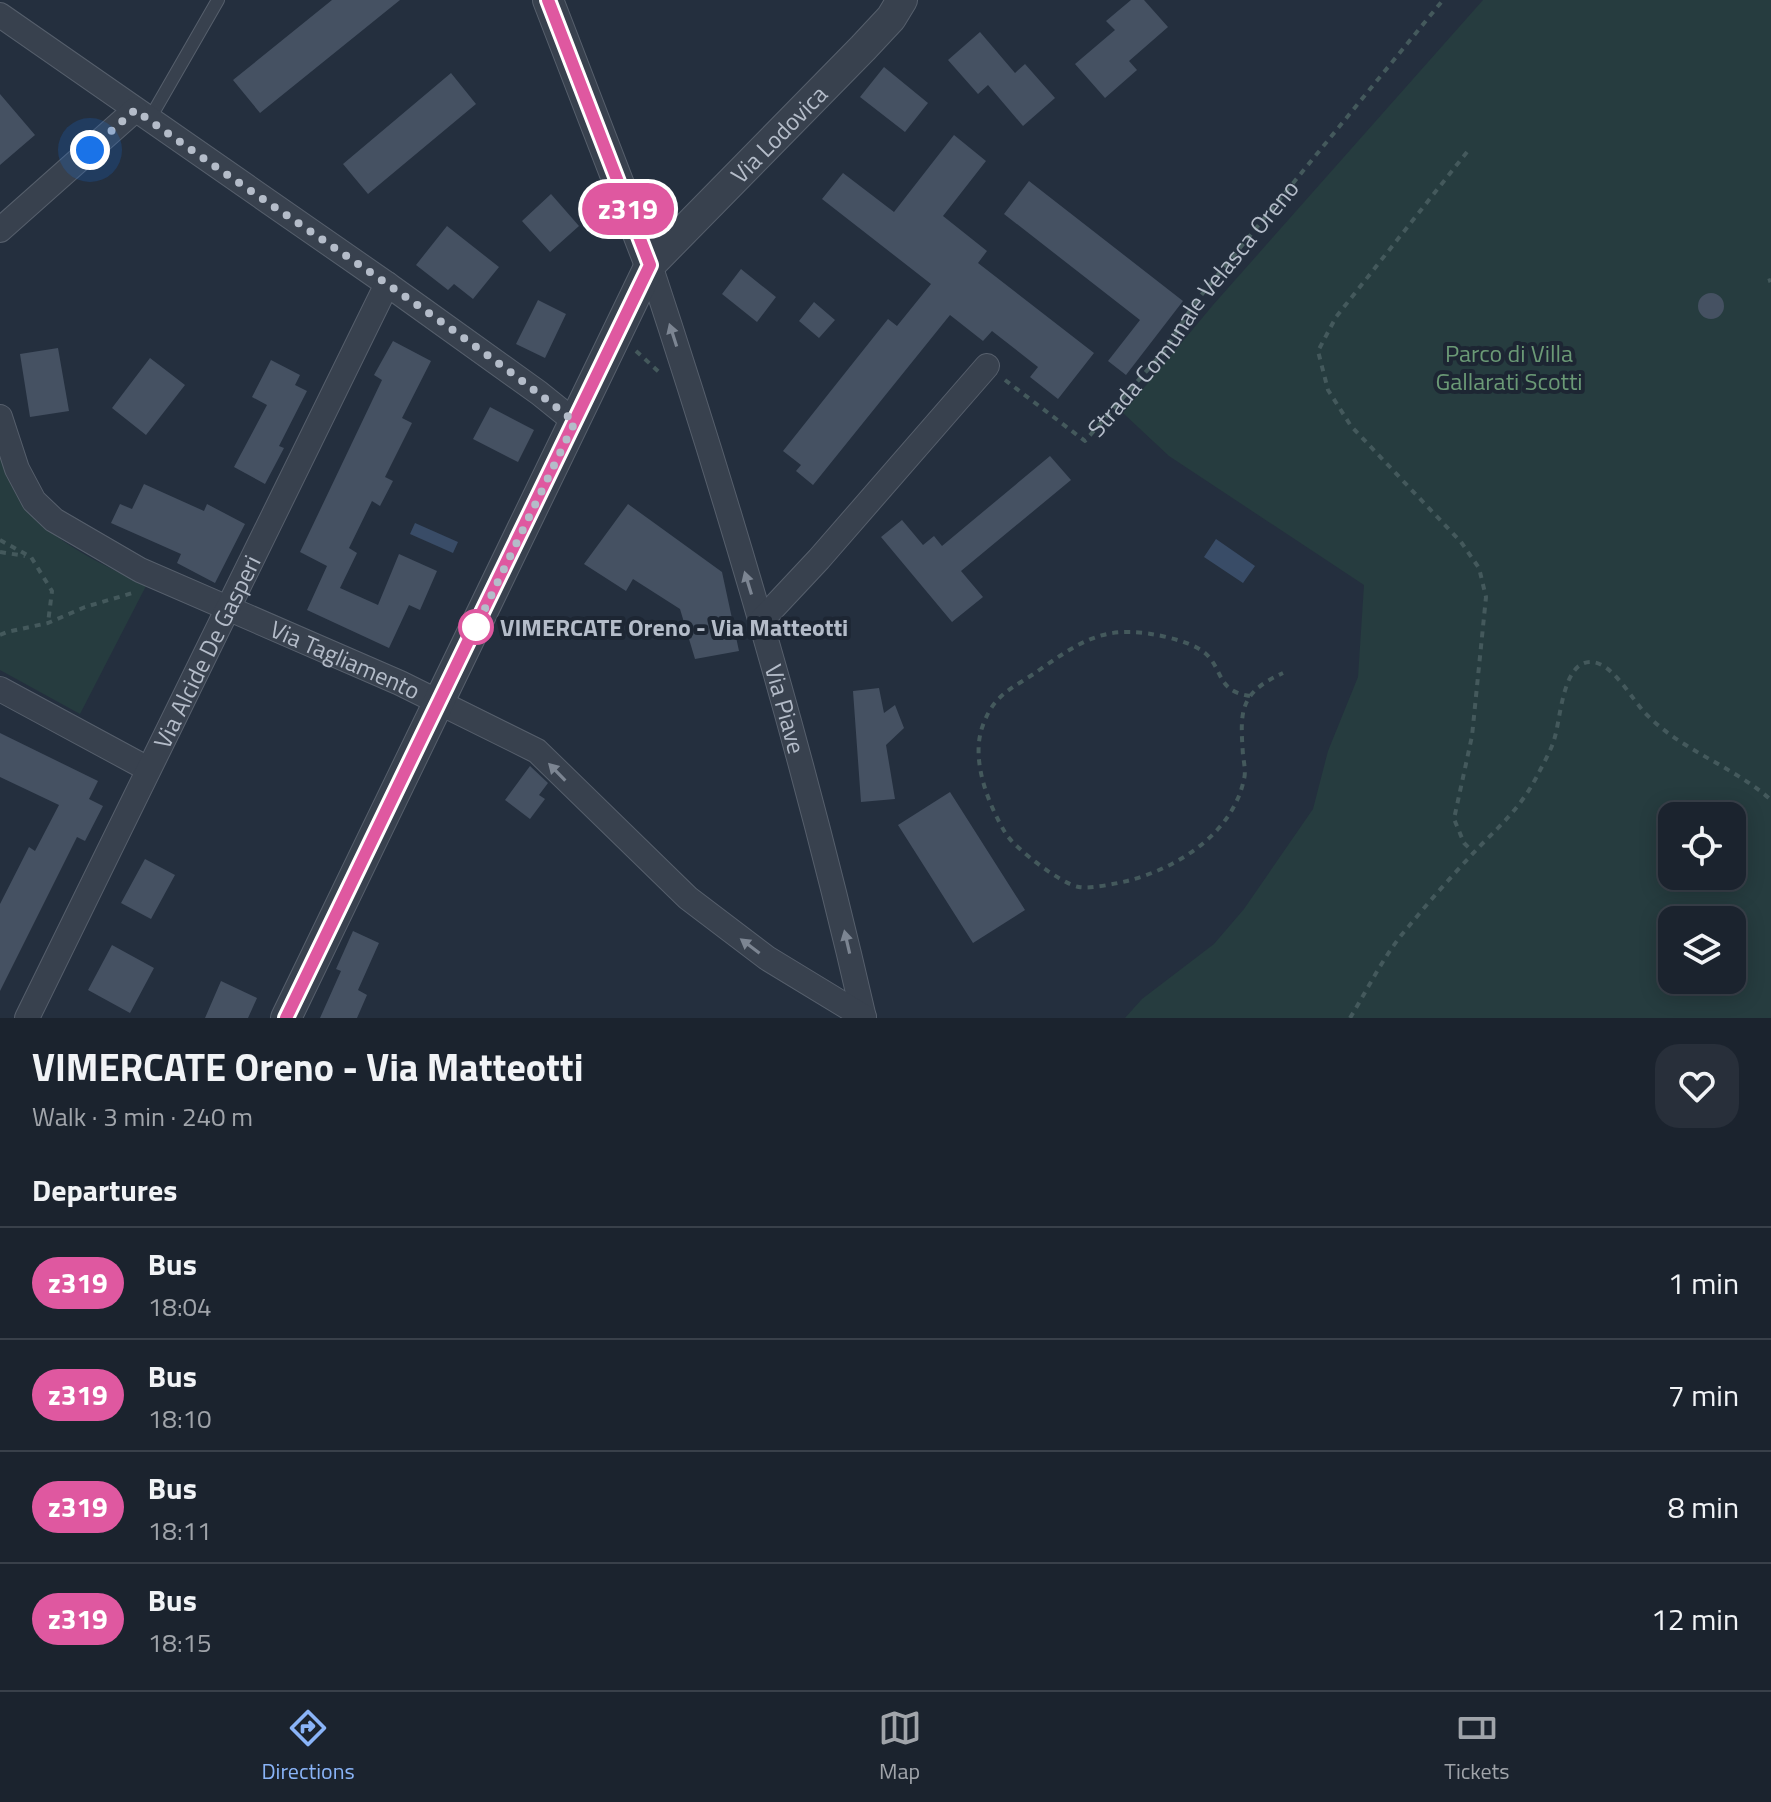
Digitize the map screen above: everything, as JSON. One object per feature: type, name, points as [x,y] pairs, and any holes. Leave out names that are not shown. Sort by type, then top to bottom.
[{"type":"street","points":[[548,0],[650,265]]},
{"type":"street","name":"Via Lodovica","points":[[286,1018],[650,265],[863,48],[891,18],[902,0]]},
{"type":"street","points":[[0,15],[387,284],[575,422]]},
{"type":"street","points":[[0,230],[142,115]]},
{"type":"street","name":"Via Piave","points":[[650,265],[760,622],[833,880],[864,1017]]},
{"type":"street","name":"Via Alcide De Gasperi","points":[[27,1018],[387,284]]},
{"type":"street","points":[[760,622],[987,366]]},
{"type":"street","name":"Via Tagliamento","points":[[0,417],[17,469],[34,501],[54,520],[83,539],[164,581],[400,683],[537,751],[688,898],[767,958],[864,1017]]},
{"type":"street","points":[[0,689],[148,769]]},
{"type":"lane","points":[[142,115],[218,0]]},
{"type":"path","name":"Strada Comunale Velasca Oreno","points":[[987,366],[1085,441],[1165,350],[1194,304],[1443,0]]},
{"type":"path","points":[[1467,152],[1336,317],[1318,351],[1328,390],[1351,426],[1461,542],[1479,568],[1486,597],[1472,736],[1454,819],[1464,843],[1474,853]]},
{"type":"path","points":[[631,347],[660,374]]},
{"type":"path","points":[[0,540],[31,557],[52,591],[48,623]]},
{"type":"path","points":[[0,552],[31,557]]},
{"type":"path","points":[[0,635],[48,623],[85,607],[117,600],[164,581]]},
{"type":"path","points":[[0,627],[7,632]]},
{"type":"path","points":[[1250,696],[1236,694],[1222,681],[1205,653],[1180,640],[1130,632],[1095,635],[1012,685],[996,700],[982,726],[978,755],[983,785],[1007,836],[1055,878],[1080,887],[1127,881],[1187,856],[1216,832],[1235,808],[1245,777],[1241,715],[1250,696],[1263,682],[1283,673]]},
{"type":"path","points":[[1350,1018],[1406,929],[1474,853],[1512,816],[1536,778],[1554,739],[1573,671],[1586,662],[1600,663],[1621,682],[1646,714],[1675,740],[1733,772],[1771,800]]},
{"type":"green space","name":"Parco di Villa Gallarati Scotti","points":[[1483,0],[1771,0],[1771,1018],[1125,1018],[1142,999],[1214,944],[1244,909],[1313,809],[1328,751],[1358,677],[1364,585],[1169,456],[1123,413],[1213,305]]},
{"type":"green space","points":[[0,451],[24,502],[56,536],[146,586],[80,714],[0,670]]},
{"type":"water","points":[[415,523],[458,542],[453,553],[410,534]]},
{"type":"water","points":[[1216,539],[1255,566],[1243,583],[1204,557]]},
{"type":"building","points":[[332,0],[400,0],[260,113],[233,80]]},
{"type":"building","points":[[1131,0],[1144,0],[1168,27],[1129,61],[1137,70],[1105,98],[1075,64],[1115,30],[1106,21]]},
{"type":"building","points":[[980,32],[1015,73],[1025,64],[1055,98],[1023,126],[988,85],[978,94],[948,60]]},
{"type":"building","points":[[884,67],[928,103],[905,132],[860,97]]},
{"type":"building","points":[[451,73],[476,104],[368,194],[343,164]]},
{"type":"building","points":[[0,94],[35,135],[0,165]]},
{"type":"building","points":[[954,135],[986,161],[943,216],[987,251],[978,263],[1094,353],[1058,399],[1030,377],[1038,367],[992,331],[983,341],[950,315],[813,485],[796,471],[801,465],[783,451],[888,319],[897,326],[931,284],[822,199],[843,173],[894,212]]},
{"type":"building","points":[[1029,181],[1183,301],[1126,375],[1108,361],[1140,320],[1004,214]]},
{"type":"building","points":[[551,194],[579,226],[550,252],[522,221]]},
{"type":"building","points":[[447,226],[499,267],[473,299],[454,284],[448,290],[416,265]]},
{"type":"building","points":[[741,269],[776,297],[757,322],[722,294]]},
{"type":"building","points":[[1711,293],[1720,297],[1724,306],[1720,315],[1711,319],[1702,315],[1698,306],[1702,297]]},
{"type":"building","points":[[538,300],[566,314],[545,358],[516,344]]},
{"type":"building","points":[[814,302],[835,320],[819,338],[799,321]]},
{"type":"building","points":[[393,341],[431,361],[402,418],[412,423],[385,477],[393,481],[380,506],[372,501],[349,548],[357,553],[340,588],[378,605],[399,554],[437,571],[420,610],[409,605],[389,648],[307,610],[327,566],[300,552],[382,380],[374,375]]},
{"type":"building","points":[[58,348],[69,411],[30,417],[20,354]]},
{"type":"building","points":[[150,358],[185,385],[146,435],[112,408]]},
{"type":"building","points":[[271,360],[300,375],[295,385],[307,391],[279,446],[284,448],[265,484],[234,467],[267,405],[252,397]]},
{"type":"building","points":[[490,407],[534,430],[518,462],[473,439]]},
{"type":"building","points":[[1050,456],[1071,480],[961,571],[983,597],[952,622],[881,537],[902,520],[923,545],[934,536],[942,546]]},
{"type":"building","points":[[144,484],[204,511],[207,504],[245,524],[215,583],[177,563],[181,554],[111,523],[120,504],[132,509]]},
{"type":"building","points":[[628,504],[722,572],[739,651],[695,659],[680,609],[633,579],[626,591],[584,564]]},
{"type":"building","points":[[879,688],[884,713],[895,705],[904,728],[886,745],[895,799],[861,802],[853,691]]},
{"type":"building","points":[[0,733],[98,781],[89,799],[103,806],[85,841],[77,837],[0,991],[0,904],[29,847],[35,851],[59,805],[0,777]]},
{"type":"building","points":[[530,766],[548,783],[539,795],[545,799],[530,819],[505,800]]},
{"type":"building","points":[[950,792],[1025,910],[973,943],[898,825]]},
{"type":"building","points":[[145,859],[175,875],[151,919],[121,903]]},
{"type":"building","points":[[353,931],[379,943],[358,990],[367,995],[357,1018],[320,1018],[341,971],[336,969]]},
{"type":"building","points":[[112,945],[154,968],[130,1013],[88,990]]},
{"type":"building","points":[[221,981],[257,998],[248,1018],[205,1018]]},
{"type":"bus line","name":"z319","points":[[286,1018],[650,265],[548,0]]},
{"type":"place","name":"VIMERCATE Oreno - Via Matteotti","points":[[476,627]]},
{"type":"route","points":[[90,150],[135,110],[387,284],[575,422],[476,627]]}]
